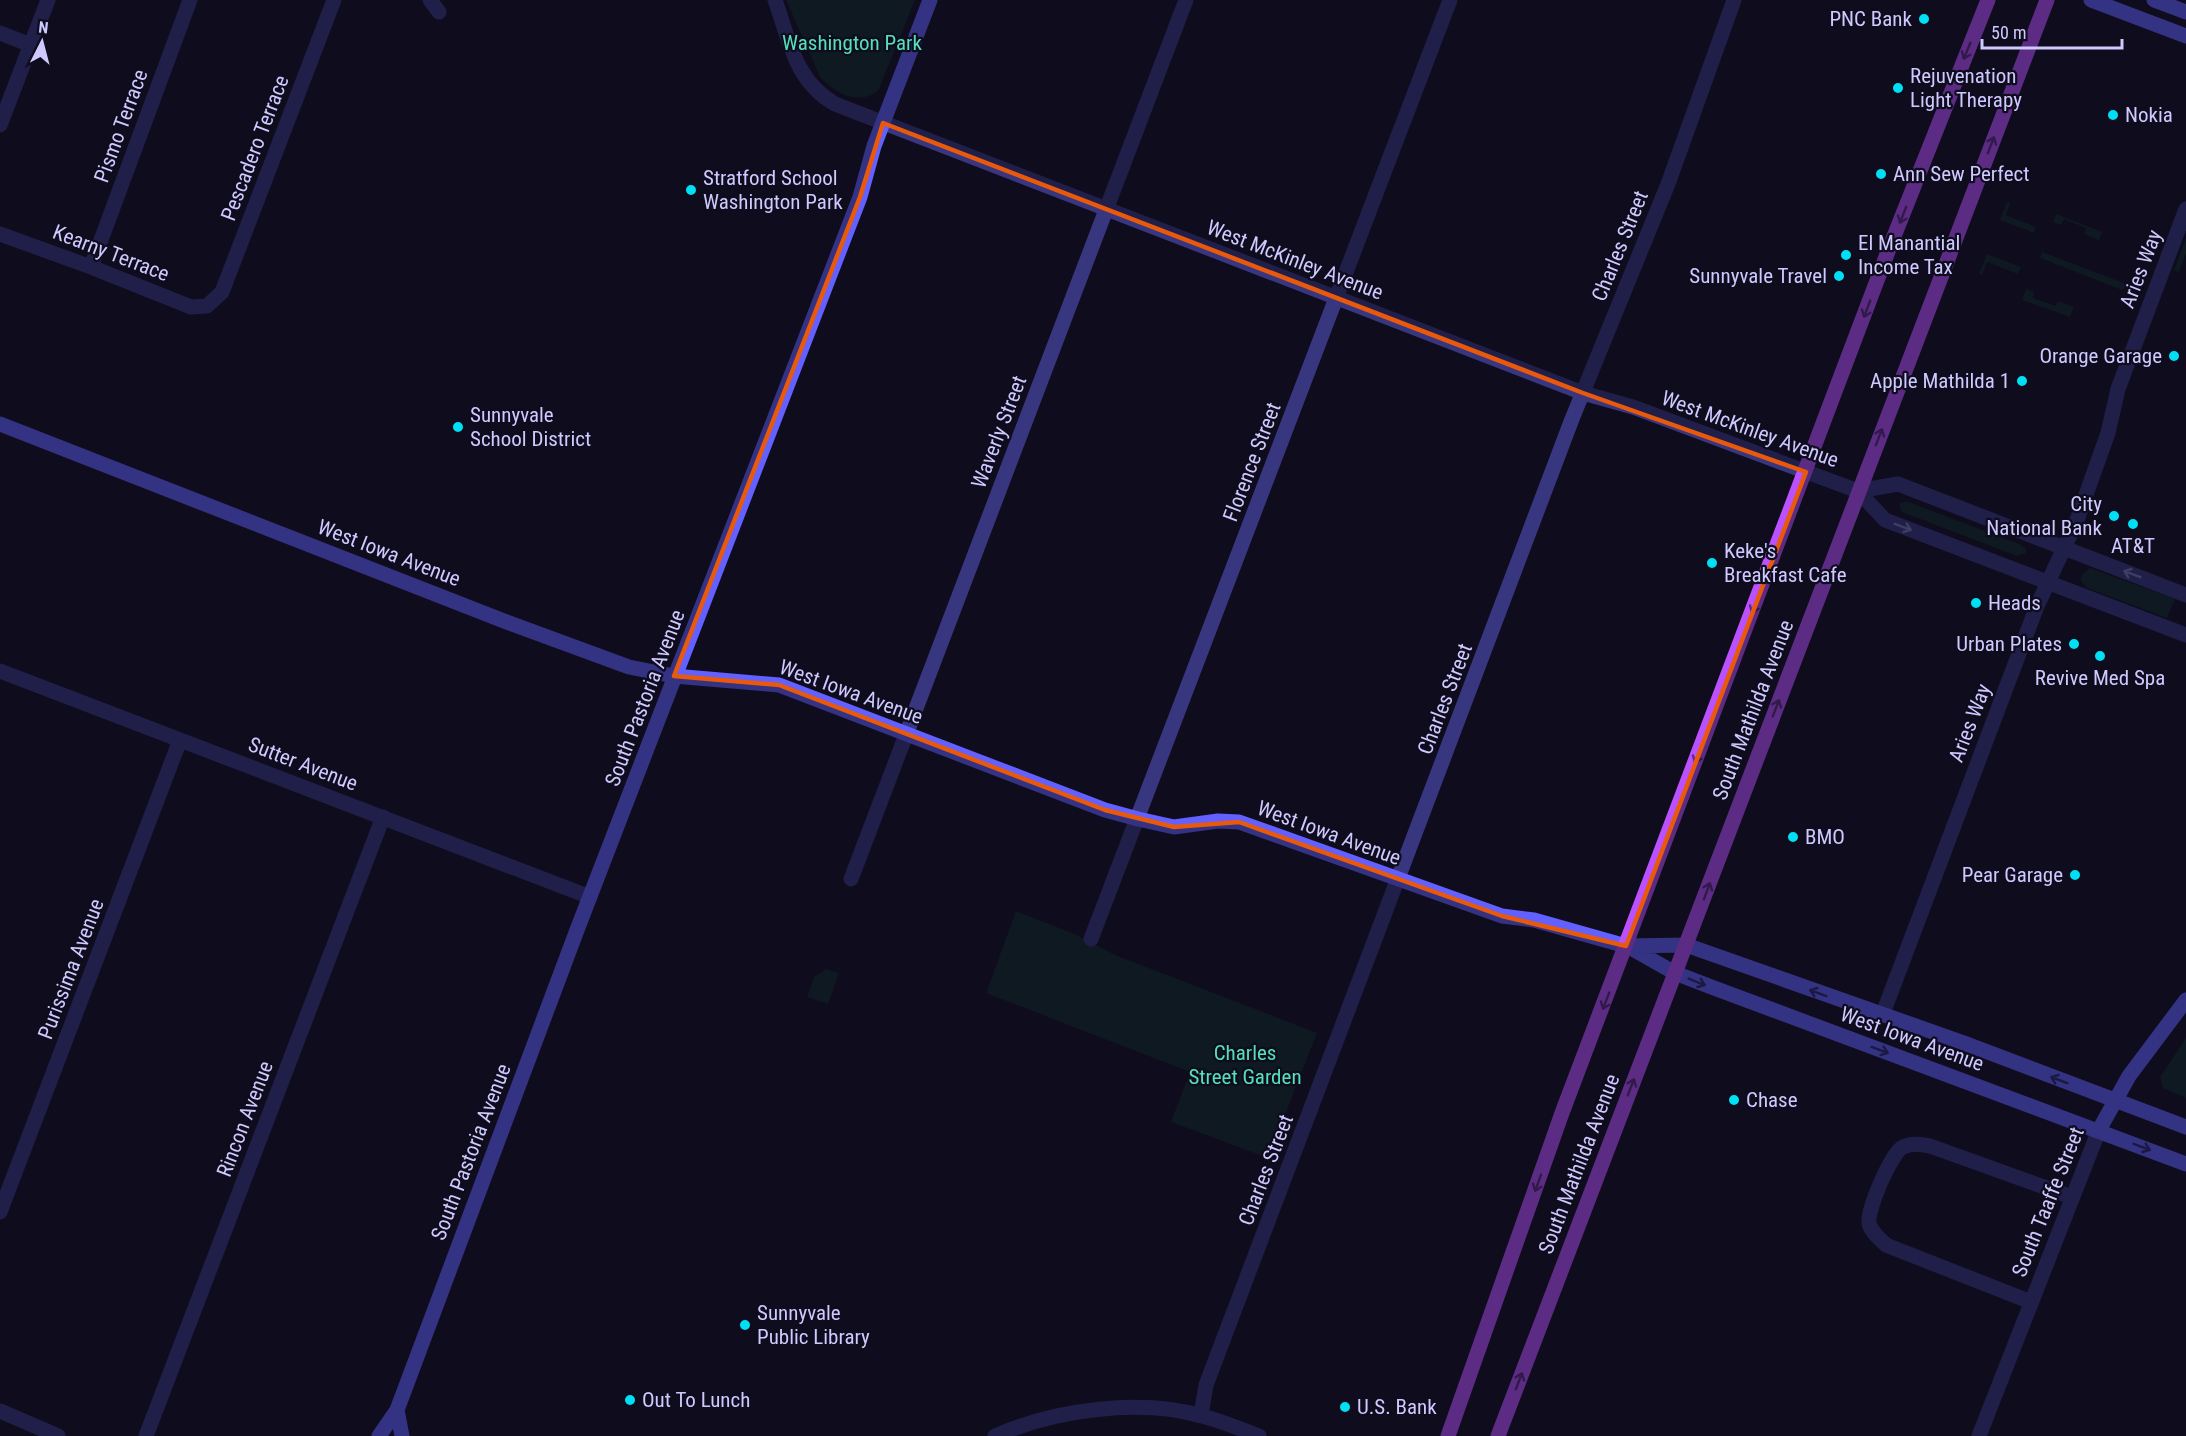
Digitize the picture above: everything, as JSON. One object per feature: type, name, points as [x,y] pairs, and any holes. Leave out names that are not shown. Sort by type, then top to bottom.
[{"type":"main road","name":"South Mathilda Avenue","points":[[1448,1436],[1562,1113],[1887,254],[1988,0]]},
{"type":"main road","name":"South Mathilda Avenue","points":[[1498,1436],[2047,0]]},
{"type":"street","points":[[0,125],[48,0]]},
{"type":"street","name":"Pismo Terrace","points":[[91,267],[190,0]]},
{"type":"street","name":"Pescadero Terrace","points":[[207,306],[222,292],[334,0]]},
{"type":"street","name":"West McKinley Avenue","points":[[775,0],[806,82],[817,94],[835,104],[1583,393],[1633,407],[1858,491],[1885,520],[2186,635]]},
{"type":"street","name":"South Pastoria Avenue","points":[[379,1436],[397,1410],[674,676],[860,197],[883,123],[930,0]]},
{"type":"street","name":"Waverly Street","points":[[851,879],[1186,0]]},
{"type":"street","name":"Florence Street","points":[[1091,939],[1450,0]]},
{"type":"street","name":"Charles Street","points":[[1201,1415],[1206,1385],[1583,393],[1668,184],[1734,0]]},
{"type":"street","points":[[2091,0],[2186,36]]},
{"type":"street","points":[[2154,0],[2186,12]]},
{"type":"street","points":[[0,33],[31,45]]},
{"type":"street","name":"Aries Way","points":[[1882,1016],[2047,583],[2079,515],[2108,433],[2118,389],[2186,209]]},
{"type":"street","name":"Kearny Terrace","points":[[0,234],[191,307],[207,306]]},
{"type":"street","name":"West Iowa Avenue","points":[[0,424],[515,625],[629,667],[674,676],[779,685],[1105,810],[1138,819],[1174,827],[1239,822],[1266,830],[1398,881],[1502,916],[1534,920],[1626,946],[1675,973],[2186,1164]]},
{"type":"street","name":"West McKinley Avenue","points":[[1858,491],[1898,484],[2186,595]]},
{"type":"street","name":"Sutter Avenue","points":[[0,671],[590,897]]},
{"type":"street","name":"Purissima Avenue","points":[[0,1212],[180,740]]},
{"type":"street","name":"Rincon Avenue","points":[[146,1436],[383,817]]},
{"type":"street","name":"West Iowa Avenue","points":[[1626,946],[1686,945],[1964,1043],[2186,1127]]},
{"type":"street","name":"South Taaffe Street","points":[[1979,1436],[2098,1130],[2114,1101],[2186,1000]]},
{"type":"street","points":[[2031,1302],[1886,1245],[1881,1240],[1869,1223],[1870,1213],[1891,1158],[1901,1148],[1916,1143],[1930,1146],[2072,1197]]},
{"type":"street","points":[[995,1436],[1035,1421],[1073,1413],[1117,1409],[1157,1410],[1201,1415],[1259,1436]]},
{"type":"street","points":[[397,1410],[402,1436]]},
{"type":"street","points":[[0,1411],[58,1436]]},
{"type":"highlighted area","points":[[883,123],[1583,393],[1806,472],[1626,946],[1502,916],[1239,822],[1174,827],[1105,810],[779,685],[674,676],[860,197]]},
{"type":"green space","name":"Washington Park","points":[[786,0],[915,0],[878,91],[862,97],[847,96],[826,83],[820,77]]},
{"type":"green space","points":[[2007,202],[2010,203],[2006,215],[2036,227],[2034,233],[2000,220]]},
{"type":"green space","points":[[2056,214],[2102,232],[2099,240],[2084,234],[2086,228],[2064,219],[2061,225],[2053,222]]},
{"type":"green space","points":[[2186,238],[2186,253],[2179,272],[2174,270]]},
{"type":"green space","points":[[2042,252],[2124,283],[2126,287],[2122,290],[2040,258]]},
{"type":"green space","points":[[1987,254],[2021,267],[2018,274],[1987,262],[1982,275],[1979,274]]},
{"type":"green space","points":[[2026,289],[2034,292],[2033,298],[2056,306],[2058,301],[2074,307],[2070,317],[2022,300]]},
{"type":"green space","points":[[1906,501],[2019,544],[2026,549],[2026,553],[2017,556],[1902,512],[1899,504]]},
{"type":"green space","points":[[2090,568],[2175,599],[2167,618],[2087,588],[2081,581],[2081,576]]},
{"type":"green space","name":"Charles Street Garden","points":[[1016,911],[1077,935],[1115,955],[1317,1033],[1268,1158],[1171,1122],[1190,1072],[986,993]]},
{"type":"green space","points":[[826,969],[839,973],[828,1004],[807,997],[814,977]]},
{"type":"green space","points":[[2186,1038],[2186,1098],[2163,1088],[2160,1077]]},
{"type":"place","name":"PNC Bank","points":[[1924,19]]},
{"type":"place","name":"Rejuvenation Light Therapy","points":[[1898,88]]},
{"type":"place","name":"Nokia","points":[[2113,115]]},
{"type":"place","name":"Ann Sew Perfect","points":[[1881,174]]},
{"type":"place","name":"Stratford School Washington Park","points":[[691,190]]},
{"type":"place","name":"El Manantial Income Tax","points":[[1846,255]]},
{"type":"place","name":"Sunnyvale Travel","points":[[1839,276]]},
{"type":"place","name":"Orange Garage","points":[[2174,356]]},
{"type":"place","name":"Apple Mathilda 1","points":[[2022,381]]},
{"type":"place","name":"Sunnyvale School District","points":[[458,427]]},
{"type":"place","name":"City National Bank","points":[[2114,516]]},
{"type":"place","name":"AT&T","points":[[2133,524]]},
{"type":"place","name":"Keke's Breakfast Cafe","points":[[1712,563]]},
{"type":"place","name":"Heads","points":[[1976,603]]},
{"type":"place","name":"Urban Plates","points":[[2074,644]]},
{"type":"place","name":"Revive Med Spa","points":[[2100,656]]},
{"type":"place","name":"BMO","points":[[1793,837]]},
{"type":"place","name":"Pear Garage","points":[[2075,875]]},
{"type":"place","name":"Chase","points":[[1734,1100]]},
{"type":"place","name":"Sunnyvale Public Library","points":[[745,1325]]},
{"type":"place","name":"Out To Lunch","points":[[630,1400]]},
{"type":"place","name":"U.S. Bank","points":[[1345,1407]]}]
